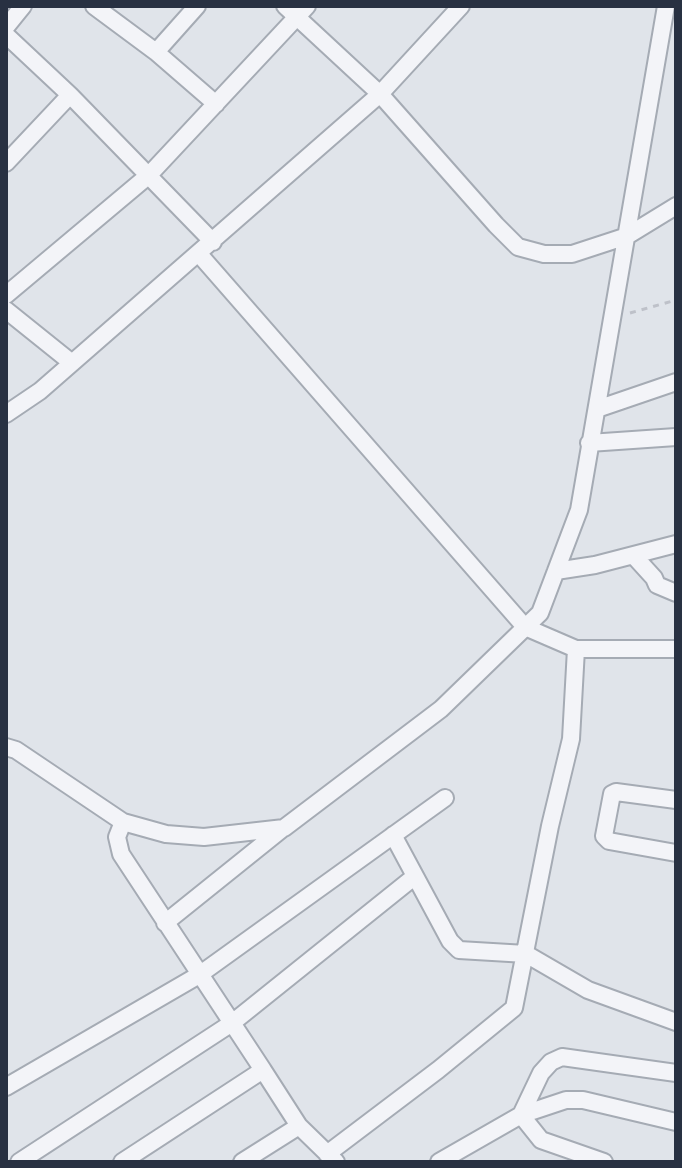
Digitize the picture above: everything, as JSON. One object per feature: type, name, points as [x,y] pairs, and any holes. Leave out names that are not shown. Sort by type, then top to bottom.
[{"type":"street","points":[[6,27],[23,6]]},
{"type":"street","points":[[94,6],[156,52],[216,104]]},
{"type":"street","points":[[156,52],[197,6]]},
{"type":"street","points":[[6,414],[40,391],[380,94],[461,6]]},
{"type":"street","points":[[165,923],[441,709],[540,613],[579,510],[666,6]]},
{"type":"street","points":[[6,295],[149,175],[216,104],[296,10],[380,94],[518,247],[544,254],[572,254],[627,236],[676,206]]},
{"type":"street","points":[[6,35],[70,95],[213,242]]},
{"type":"street","points":[[6,163],[70,95]]},
{"type":"street","points":[[199,254],[525,627],[576,649],[676,649]]},
{"type":"street","points":[[6,310],[72,363]]},
{"type":"street","points":[[597,409],[676,382]]},
{"type":"street","points":[[589,443],[676,437]]},
{"type":"street","points":[[556,571],[634,556],[676,544]]},
{"type":"street","points":[[634,556],[657,585],[676,593]]},
{"type":"street","points":[[123,822],[117,837],[121,854],[299,1126],[332,1158],[508,1015],[517,999],[550,826],[571,739],[576,649]]},
{"type":"street","points":[[6,747],[16,750],[123,822],[166,834],[204,837],[284,828]]},
{"type":"street","points":[[676,800],[616,792],[612,794],[604,836],[609,841],[676,853]]},
{"type":"street","points":[[6,1087],[199,975],[445,798]]},
{"type":"street","points":[[393,835],[450,941],[459,950],[526,954],[588,990],[676,1022]]},
{"type":"street","points":[[19,1162],[232,1023],[414,877]]},
{"type":"street","points":[[521,1115],[541,1073],[551,1062],[562,1057],[676,1073]]},
{"type":"street","points":[[122,1162],[263,1070]]},
{"type":"street","points":[[439,1162],[521,1115],[566,1100],[583,1100],[676,1122]]},
{"type":"street","points":[[521,1115],[541,1140],[604,1162]]},
{"type":"street","points":[[242,1162],[299,1126]]},
{"type":"path","points":[[611,319],[676,300]]}]
